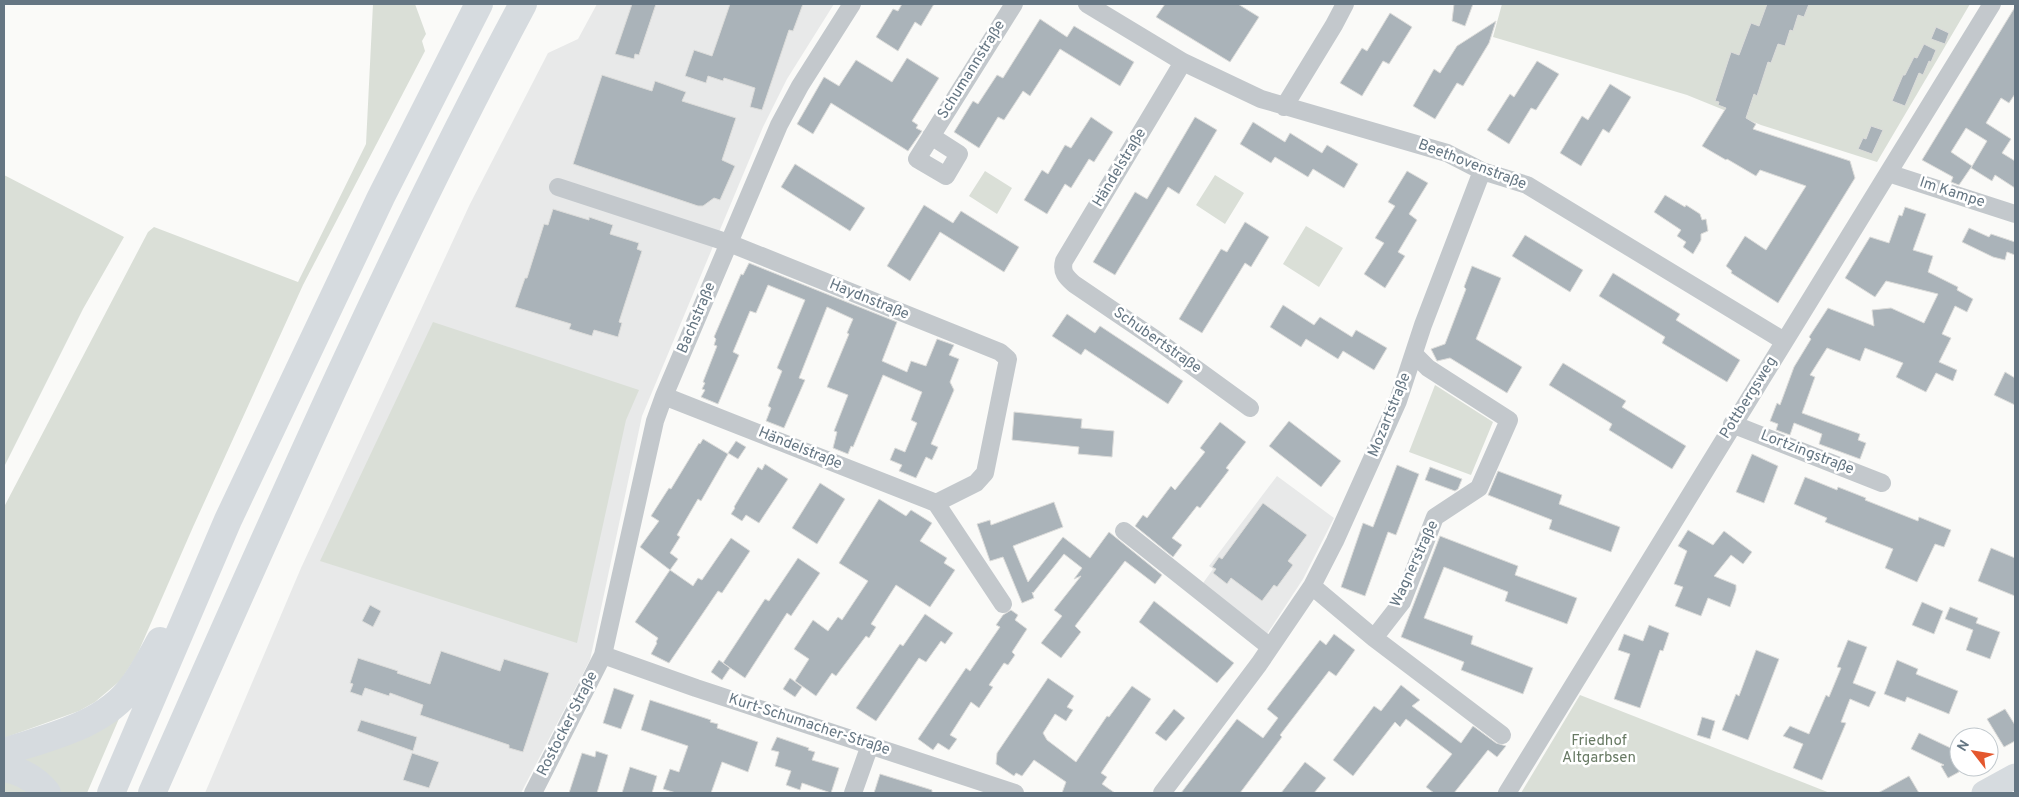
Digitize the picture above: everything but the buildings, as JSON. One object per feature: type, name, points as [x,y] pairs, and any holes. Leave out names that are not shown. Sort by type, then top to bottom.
[{"type":"highway","points":[[111,793],[228,520],[381,197],[479,4]]},
{"type":"highway","points":[[152,793],[298,464],[451,143],[523,4]]},
{"type":"highway","points":[[4,752],[83,725],[110,708],[131,689],[228,520]]},
{"type":"highway","points":[[4,768],[24,774],[34,780],[47,793]]},
{"type":"main road","points":[[1984,793],[2015,776]]},
{"type":"street","name":"Bachstraße","points":[[603,655],[655,421],[664,396],[781,122],[800,86],[852,4]]},
{"type":"street","name":"Schumannstraße","points":[[931,136],[1014,4]]},
{"type":"street","name":"Beethovenstraße","points":[[1087,4],[1183,62],[1225,83],[1284,107],[1447,153],[1482,170],[1528,185],[1784,340]]},
{"type":"street","points":[[1284,107],[1345,4]]},
{"type":"street","name":"Pottbergsweg","points":[[1507,793],[1732,424],[1992,4]]},
{"type":"street","name":"Händelstraße","points":[[1064,275],[1064,261],[1183,62]]},
{"type":"street","name":"Mozartstraße","points":[[1162,793],[1270,647],[1312,586],[1380,444],[1398,401],[1482,170]]},
{"type":"street","name":"Im Kampe","points":[[1888,173],[2015,214]]},
{"type":"street","name":"Haydnstraße","points":[[558,187],[728,243],[1000,352],[1008,359],[985,473],[976,483],[936,502]]},
{"type":"street","name":"Schubertstraße","points":[[1064,275],[1074,284],[1155,339],[1250,408]]},
{"type":"street","name":"Wagnerstraße","points":[[1374,638],[1402,602],[1435,517],[1479,488],[1509,420],[1428,368],[1414,354]]},
{"type":"street","name":"Händelstraße","points":[[664,396],[936,502]]},
{"type":"street","name":"Lortzingstraße","points":[[1732,424],[1882,483]]},
{"type":"street","points":[[936,502],[1003,604]]},
{"type":"street","points":[[1124,531],[1270,647]]},
{"type":"street","points":[[1312,586],[1374,638],[1502,736]]},
{"type":"street","name":"Kurt-Schumacher-Straße","points":[[603,655],[696,688],[1015,793]]},
{"type":"street","name":"Rostocker Straße","points":[[533,793],[603,655]]},
{"type":"street","points":[[853,793],[870,745]]},
{"type":"shaded area","points":[[597,4],[834,4],[787,79],[763,127],[642,416],[590,660],[521,793],[205,793],[301,568],[470,204],[548,53],[578,39]]},
{"type":"shaded area","points":[[1277,476],[1334,518],[1303,579],[1267,634],[1201,586],[1213,569],[1209,566]]},
{"type":"green space","points":[[373,4],[415,4],[426,34],[422,41],[425,51],[303,285],[137,655],[121,680],[95,702],[79,711],[4,738],[4,507],[148,232],[154,227],[298,282],[366,144]]},
{"type":"green space","points":[[1502,4],[1970,4],[1877,162],[1761,125],[1687,95],[1493,37]]},
{"type":"green space","points":[[985,171],[1012,188],[997,214],[969,196]]},
{"type":"green space","points":[[4,175],[124,237],[83,309],[4,467]]},
{"type":"green space","points":[[1215,175],[1244,193],[1225,224],[1196,205]]},
{"type":"green space","points":[[1306,226],[1343,248],[1319,287],[1283,264]]},
{"type":"green space","points":[[433,322],[639,390],[626,420],[577,643],[320,561]]},
{"type":"green space","points":[[1435,385],[1493,422],[1471,475],[1409,452]]},
{"type":"green space","name":"Friedhof Altgarbsen","points":[[1580,695],[1830,793],[1521,793]]},
{"type":"green space","points":[[121,714],[87,793],[56,793],[4,758]]},
{"type":"green space","points":[[4,778],[31,793],[4,793]]}]
